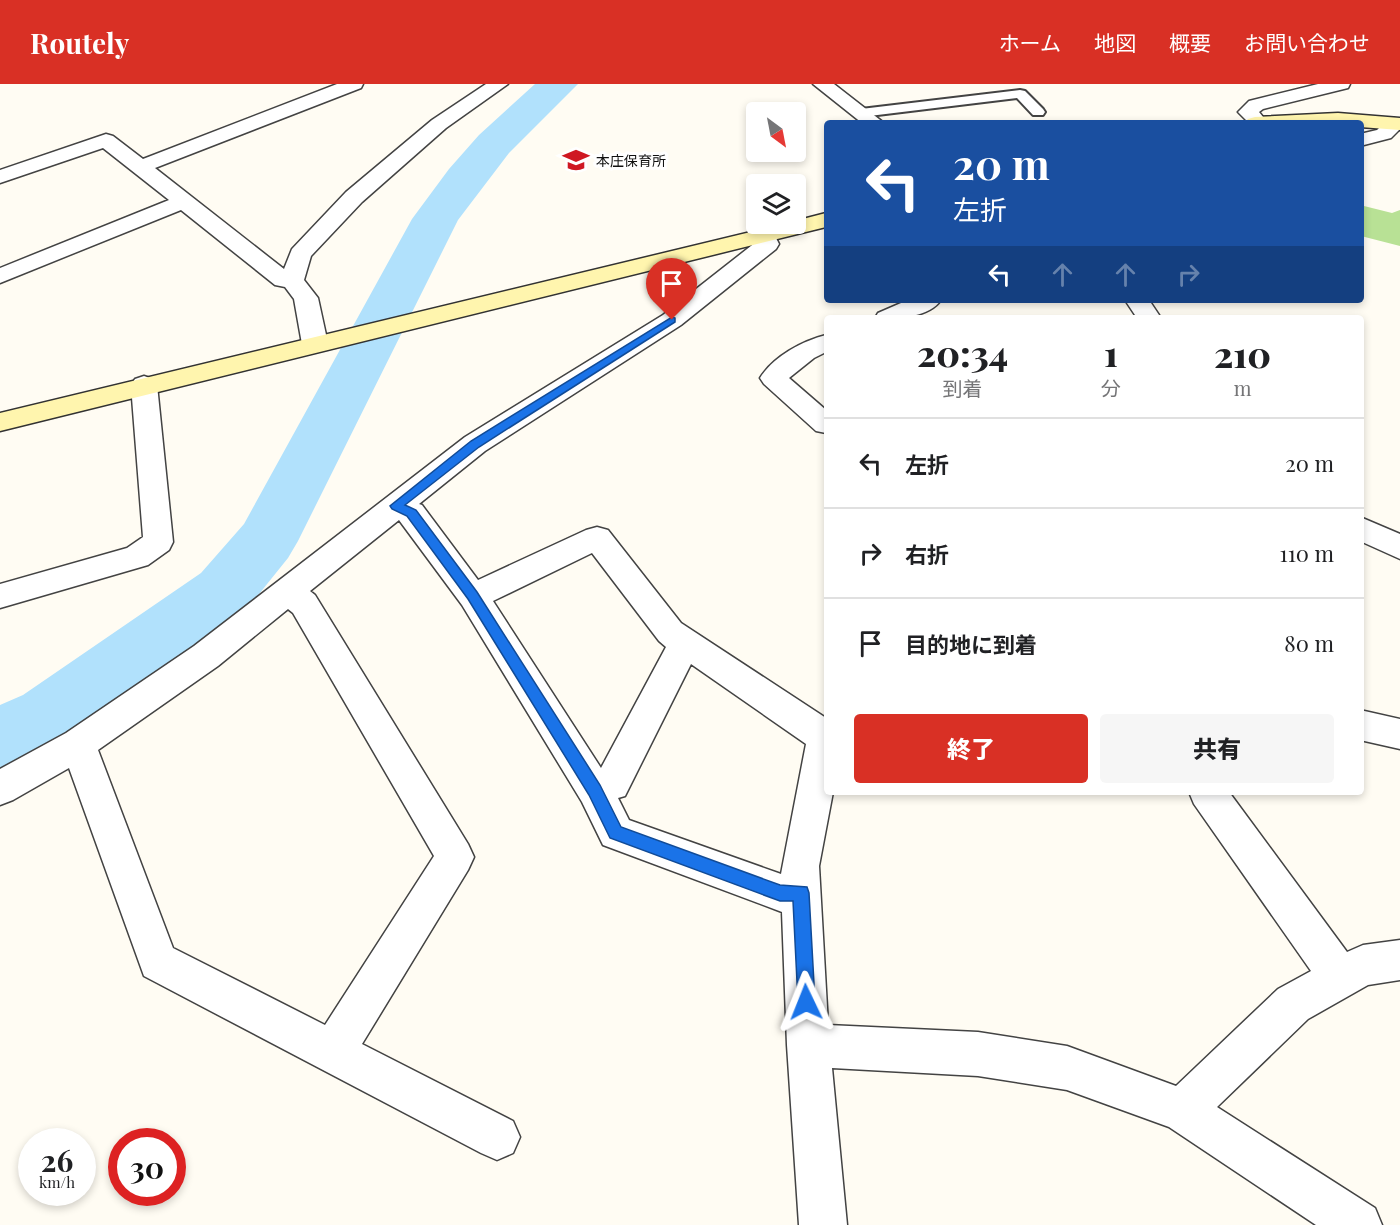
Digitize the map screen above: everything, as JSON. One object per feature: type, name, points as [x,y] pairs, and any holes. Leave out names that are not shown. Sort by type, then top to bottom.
[{"type":"street","points":[[140,167],[354,84]]},
{"type":"street","points":[[292,281],[300,254],[354,197],[439,124],[499,84]]},
{"type":"street","points":[[822,84],[868,118]]},
{"type":"street","points":[[1255,120],[1248,112],[1256,105],[1341,84]]},
{"type":"street","points":[[1364,122],[1397,124]]},
{"type":"street","points":[[1364,139],[1384,134],[1397,124]]},
{"type":"street","points":[[0,177],[106,140],[283,280],[292,281],[306,298],[315,344]]},
{"type":"street","points":[[0,276],[183,202]]},
{"type":"street","points":[[0,422],[824,220]]},
{"type":"street","points":[[0,788],[78,744],[206,656],[475,444],[672,320],[768,244],[764,235]]},
{"type":"street","points":[[894,315],[922,303]]},
{"type":"street","points":[[824,344],[806,352],[773,378],[824,422]]},
{"type":"street","points":[[0,596],[137,557],[158,542],[144,385]]},
{"type":"street","points":[[396,506],[412,513],[473,596],[595,790],[615,833],[780,893],[801,893]]},
{"type":"street","points":[[1364,530],[1400,547]]},
{"type":"street","points":[[473,596],[597,538],[670,632],[824,734]]},
{"type":"street","points":[[287,592],[304,604],[455,857],[333,1052]]},
{"type":"street","points":[[595,790],[612,784],[679,654],[689,644]]},
{"type":"street","points":[[1364,726],[1400,734]]},
{"type":"street","points":[[78,744],[158,962],[497,1137]]},
{"type":"street","points":[[823,1225],[808,1045],[800,866],[824,745]]},
{"type":"street","points":[[1209,795],[1340,977]]},
{"type":"street","points":[[1182,1110],[1293,1004],[1363,965],[1400,960]]},
{"type":"street","points":[[808,1045],[978,1054],[1067,1068],[1182,1110],[1358,1225]]},
{"type":"lane","points":[[868,118],[1020,94],[1038,112]]},
{"type":"green space","points":[[1364,206],[1392,213],[1400,210],[1400,246],[1364,237]]},
{"type":"waterway","points":[[0,740],[49,717],[224,591],[266,541],[435,219],[494,144],[558,84]]},
{"type":"place","name":"本庄保育所","points":[[576,160]]},
{"type":"route","points":[[672,320],[475,444],[396,506],[412,513],[473,596],[595,790],[615,833],[780,893],[801,893],[806,1002]]}]
